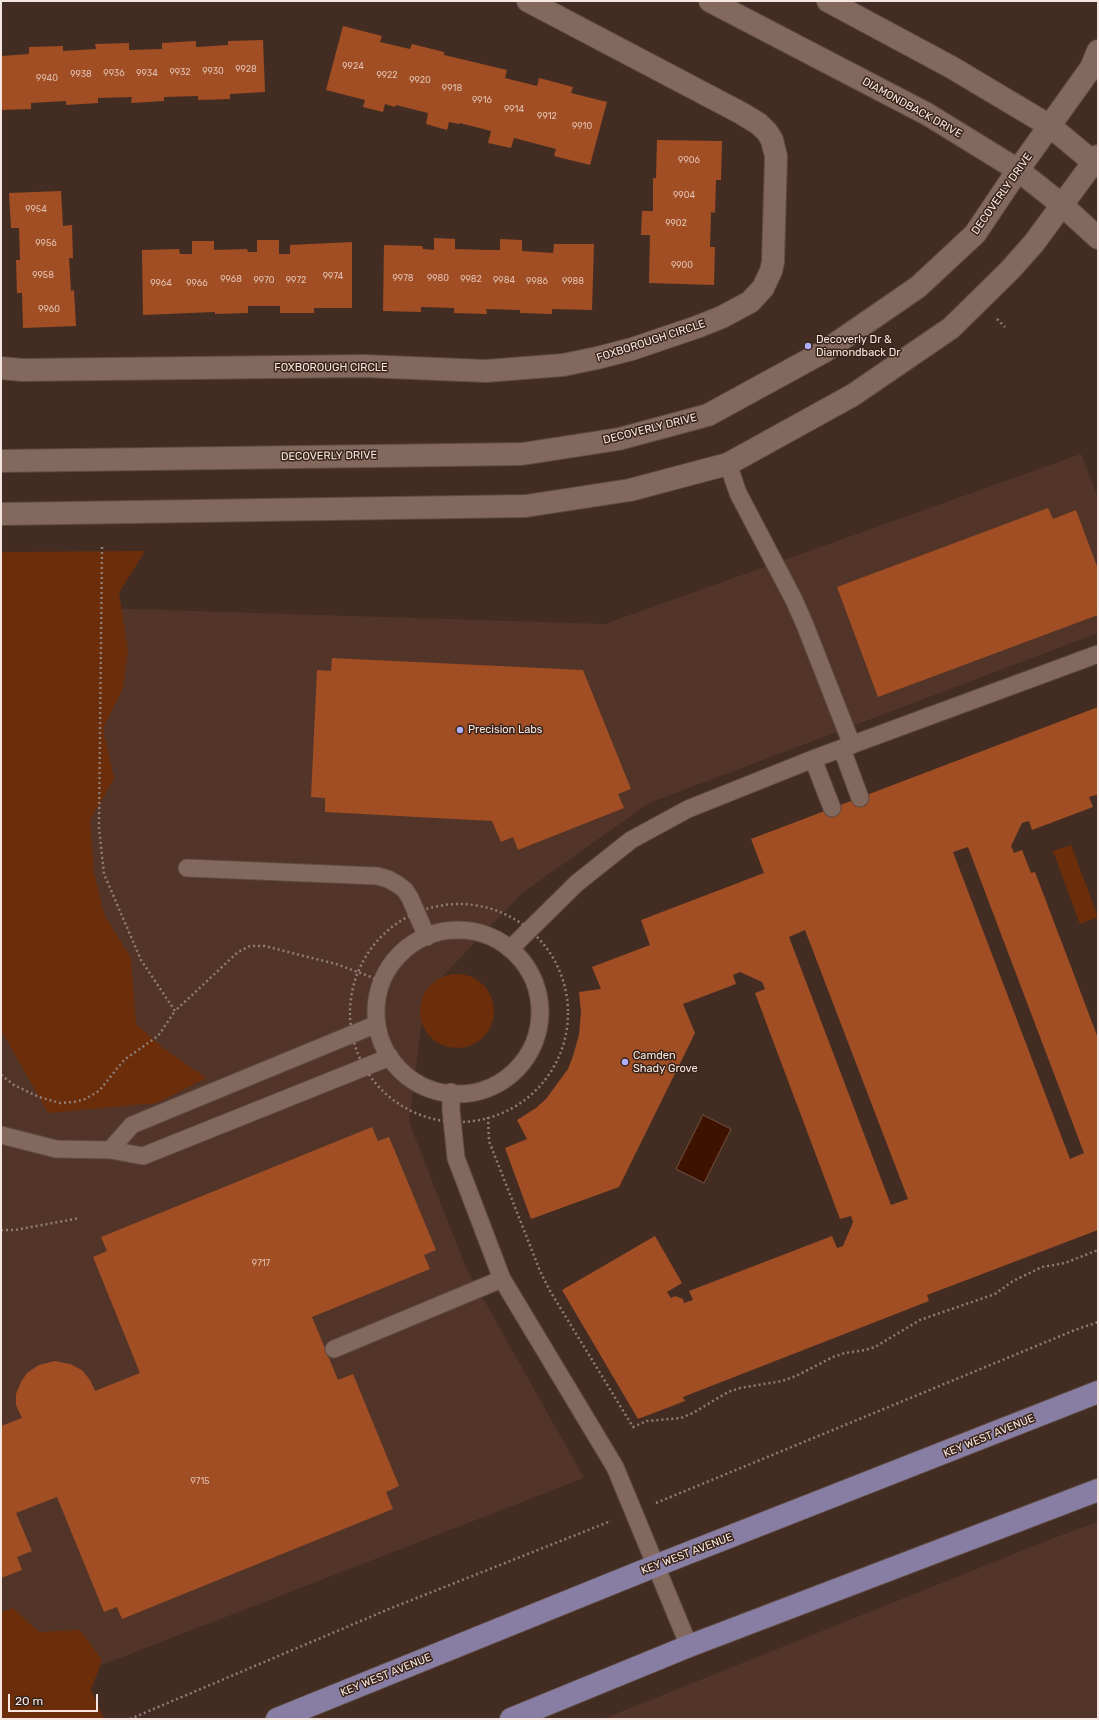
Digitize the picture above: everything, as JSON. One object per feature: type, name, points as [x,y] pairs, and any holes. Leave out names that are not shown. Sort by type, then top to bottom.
[{"type":"main road","name":"KEY WEST AVENUE","points":[[277,1719],[655,1566],[1098,1392]]},
{"type":"main road","points":[[511,1719],[689,1646],[1098,1490]]},
{"type":"street","name":"FOXBOROUGH CIRCLE","points":[[1,368],[22,370],[364,366],[486,371],[563,365],[598,358],[639,347],[722,317],[750,302],[763,288],[774,262],[776,156],[772,140],[767,132],[759,124],[741,113],[528,1]]},
{"type":"street","name":"DIAMONDBACK DRIVE","points":[[710,1],[926,114],[1018,170],[1062,205],[1098,238]]},
{"type":"street","points":[[1,514],[526,506],[630,490],[728,464],[853,395],[951,328],[1010,270],[1034,243],[1097,161],[1050,126],[951,67],[828,1]]},
{"type":"street","name":"DECOVERLY DRIVE","points":[[1,461],[522,454],[619,439],[708,415],[825,351],[918,287],[975,234],[1018,170],[1091,68],[1098,52]]},
{"type":"lane","points":[[728,464],[738,493],[794,600],[805,625],[847,747],[860,798]]},
{"type":"lane","points":[[510,949],[577,883],[631,840],[688,809],[813,759],[1098,654]]},
{"type":"lane","points":[[813,759],[832,808]]},
{"type":"lane","points":[[187,868],[377,876],[388,879],[401,887],[410,898],[427,936]]},
{"type":"lane","points":[[456,930],[482,933],[502,942],[510,949],[528,969],[536,985],[540,1004],[539,1024],[535,1039],[528,1054],[519,1067],[504,1080],[486,1089],[467,1093],[442,1092],[424,1086],[408,1077],[390,1057],[379,1033],[377,1024],[377,998],[382,980],[390,966],[404,950],[427,936],[456,930]]},
{"type":"lane","points":[[110,1150],[132,1125],[377,1024]]},
{"type":"lane","points":[[1,1135],[56,1149],[110,1150],[143,1156],[390,1057]]},
{"type":"lane","points":[[451,1092],[456,1158],[502,1279],[615,1467],[689,1646]]},
{"type":"lane","points":[[334,1349],[502,1279]]},
{"type":"path","points":[[994,316],[1005,327]]},
{"type":"path","points":[[102,547],[99,828],[104,874],[141,960],[175,1011]]},
{"type":"path","points":[[449,904],[473,905],[496,910],[518,921],[536,936],[551,955],[562,976],[567,1000],[567,1023],[563,1046],[553,1068],[538,1088],[518,1104],[496,1115],[472,1121],[452,1121],[422,1115],[400,1105],[380,1089],[364,1068],[354,1046],[350,1021],[350,996],[358,972],[369,950],[385,933],[404,918],[416,912],[449,904]]},
{"type":"path","points":[[1,1075],[14,1085],[60,1103],[74,1102],[85,1099],[99,1091],[124,1060],[158,1036],[175,1011],[238,952],[250,946],[265,946],[304,956],[382,980]]},
{"type":"path","points":[[488,1117],[489,1140],[540,1272],[550,1291],[633,1427],[648,1421],[681,1418],[693,1413],[728,1392],[740,1388],[782,1381],[796,1376],[832,1357],[875,1347],[920,1320],[995,1294],[1013,1281],[1042,1268],[1066,1263],[1098,1250]]},
{"type":"path","points":[[1,1230],[15,1230],[45,1223],[80,1218]]},
{"type":"shaded area","points":[[1081,454],[1098,498],[1098,633],[649,803],[522,893],[425,995],[409,1122],[466,1268],[584,1478],[1,1704],[1,605],[605,624]]},
{"type":"shaded area","points":[[145,551],[119,593],[128,650],[123,688],[103,728],[114,779],[90,820],[94,873],[104,914],[131,958],[136,1024],[163,1048],[206,1078],[157,1103],[48,1113],[1,1030],[1,552]]},
{"type":"shaded area","points":[[1071,845],[1098,917],[1080,924],[1053,851]]},
{"type":"shaded area","points":[[457,974],[471,977],[483,985],[491,997],[494,1011],[491,1025],[483,1037],[471,1045],[457,1048],[443,1045],[431,1037],[423,1025],[420,1011],[423,997],[431,985],[443,977]]},
{"type":"shaded area","points":[[703,1115],[731,1129],[704,1183],[676,1169]]},
{"type":"shaded area","points":[[1098,1522],[1098,1719],[603,1719],[1054,1538]]},
{"type":"shaded area","points":[[13,1608],[39,1632],[80,1630],[102,1660],[91,1690],[104,1719],[1,1719],[1,1612]]},
{"type":"building","points":[[343,26],[382,36],[380,42],[410,49],[412,44],[444,52],[444,55],[507,70],[505,78],[537,86],[539,78],[573,87],[571,93],[607,102],[590,165],[554,156],[556,149],[514,138],[511,148],[488,143],[491,131],[460,123],[449,122],[447,130],[426,124],[428,113],[396,105],[395,107],[385,104],[383,112],[363,107],[365,100],[326,90]]},
{"type":"building","points":[[263,40],[265,92],[230,94],[230,99],[198,100],[198,96],[164,97],[164,101],[131,103],[132,97],[98,98],[98,103],[66,105],[66,101],[31,103],[31,109],[1,110],[1,56],[29,54],[29,47],[63,46],[63,51],[96,49],[95,44],[129,43],[129,50],[162,49],[162,43],[196,41],[196,47],[228,45],[228,41]]},
{"type":"building","points":[[657,140],[722,141],[721,180],[716,180],[715,213],[711,212],[710,247],[715,247],[714,285],[649,283],[650,235],[641,235],[642,211],[653,211],[653,178],[656,178]]},
{"type":"building","points":[[61,191],[63,226],[72,225],[73,258],[69,258],[71,291],[74,290],[76,326],[23,328],[22,293],[17,293],[16,260],[20,260],[19,228],[11,228],[9,193]]},
{"type":"building","points":[[434,238],[455,239],[455,249],[488,250],[500,250],[500,239],[522,240],[522,251],[553,253],[554,244],[594,244],[592,310],[552,309],[552,314],[520,313],[520,310],[486,309],[487,314],[454,313],[454,308],[421,307],[421,312],[383,311],[384,245],[422,246],[423,249],[434,250]]},
{"type":"building","points":[[257,240],[279,240],[279,254],[290,254],[290,245],[352,242],[352,308],[314,308],[314,313],[280,313],[280,306],[248,306],[248,313],[215,314],[215,312],[143,315],[142,250],[179,249],[180,254],[192,254],[192,241],[214,241],[214,250],[247,249],[248,252],[257,252]]},
{"type":"building","points":[[1048,508],[1053,519],[1076,510],[1098,569],[1098,615],[878,697],[837,587]]},
{"type":"building","name":"Precision Labs","points":[[332,658],[583,670],[631,789],[618,794],[624,808],[518,850],[513,837],[501,842],[492,821],[325,812],[325,798],[311,797],[317,670],[331,671]]},
{"type":"building","name":"Camden Shady Grove","points":[[1098,707],[1098,796],[1096,795],[1089,797],[1093,807],[1032,830],[1029,821],[1022,823],[1011,846],[1014,853],[1022,850],[1031,873],[1035,872],[1098,1038],[1098,1230],[927,1295],[929,1301],[683,1397],[685,1401],[638,1419],[562,1290],[655,1236],[682,1283],[667,1292],[671,1298],[675,1296],[683,1299],[684,1303],[693,1300],[689,1291],[832,1236],[837,1248],[843,1246],[853,1222],[851,1216],[840,1219],[755,993],[765,989],[762,982],[740,972],[733,975],[736,984],[683,1004],[695,1033],[619,1187],[531,1219],[505,1148],[527,1139],[517,1120],[536,1108],[546,1099],[568,1069],[579,1035],[581,1012],[579,992],[601,989],[592,967],[650,945],[641,920],[764,873],[751,839]],"holes":[[[968,847],[1084,1153],[1070,1159],[953,852]],[[805,930],[908,1199],[891,1205],[789,937]]]},
{"type":"building","points":[[372,1127],[378,1141],[389,1137],[436,1250],[424,1255],[430,1269],[312,1317],[338,1380],[353,1374],[399,1486],[386,1492],[393,1509],[122,1619],[117,1607],[104,1612],[57,1497],[16,1513],[32,1551],[17,1557],[22,1570],[1,1578],[1,1426],[22,1418],[16,1405],[16,1394],[27,1373],[39,1365],[55,1361],[70,1364],[82,1370],[90,1380],[95,1391],[140,1373],[93,1257],[107,1251],[101,1237]]},
{"type":"place","name":"Decoverly Dr & Diamondback Dr","points":[[808,346]]},
{"type":"place","name":"Precision Labs","points":[[460,730]]},
{"type":"place","name":"Camden Shady Grove","points":[[625,1062]]}]
